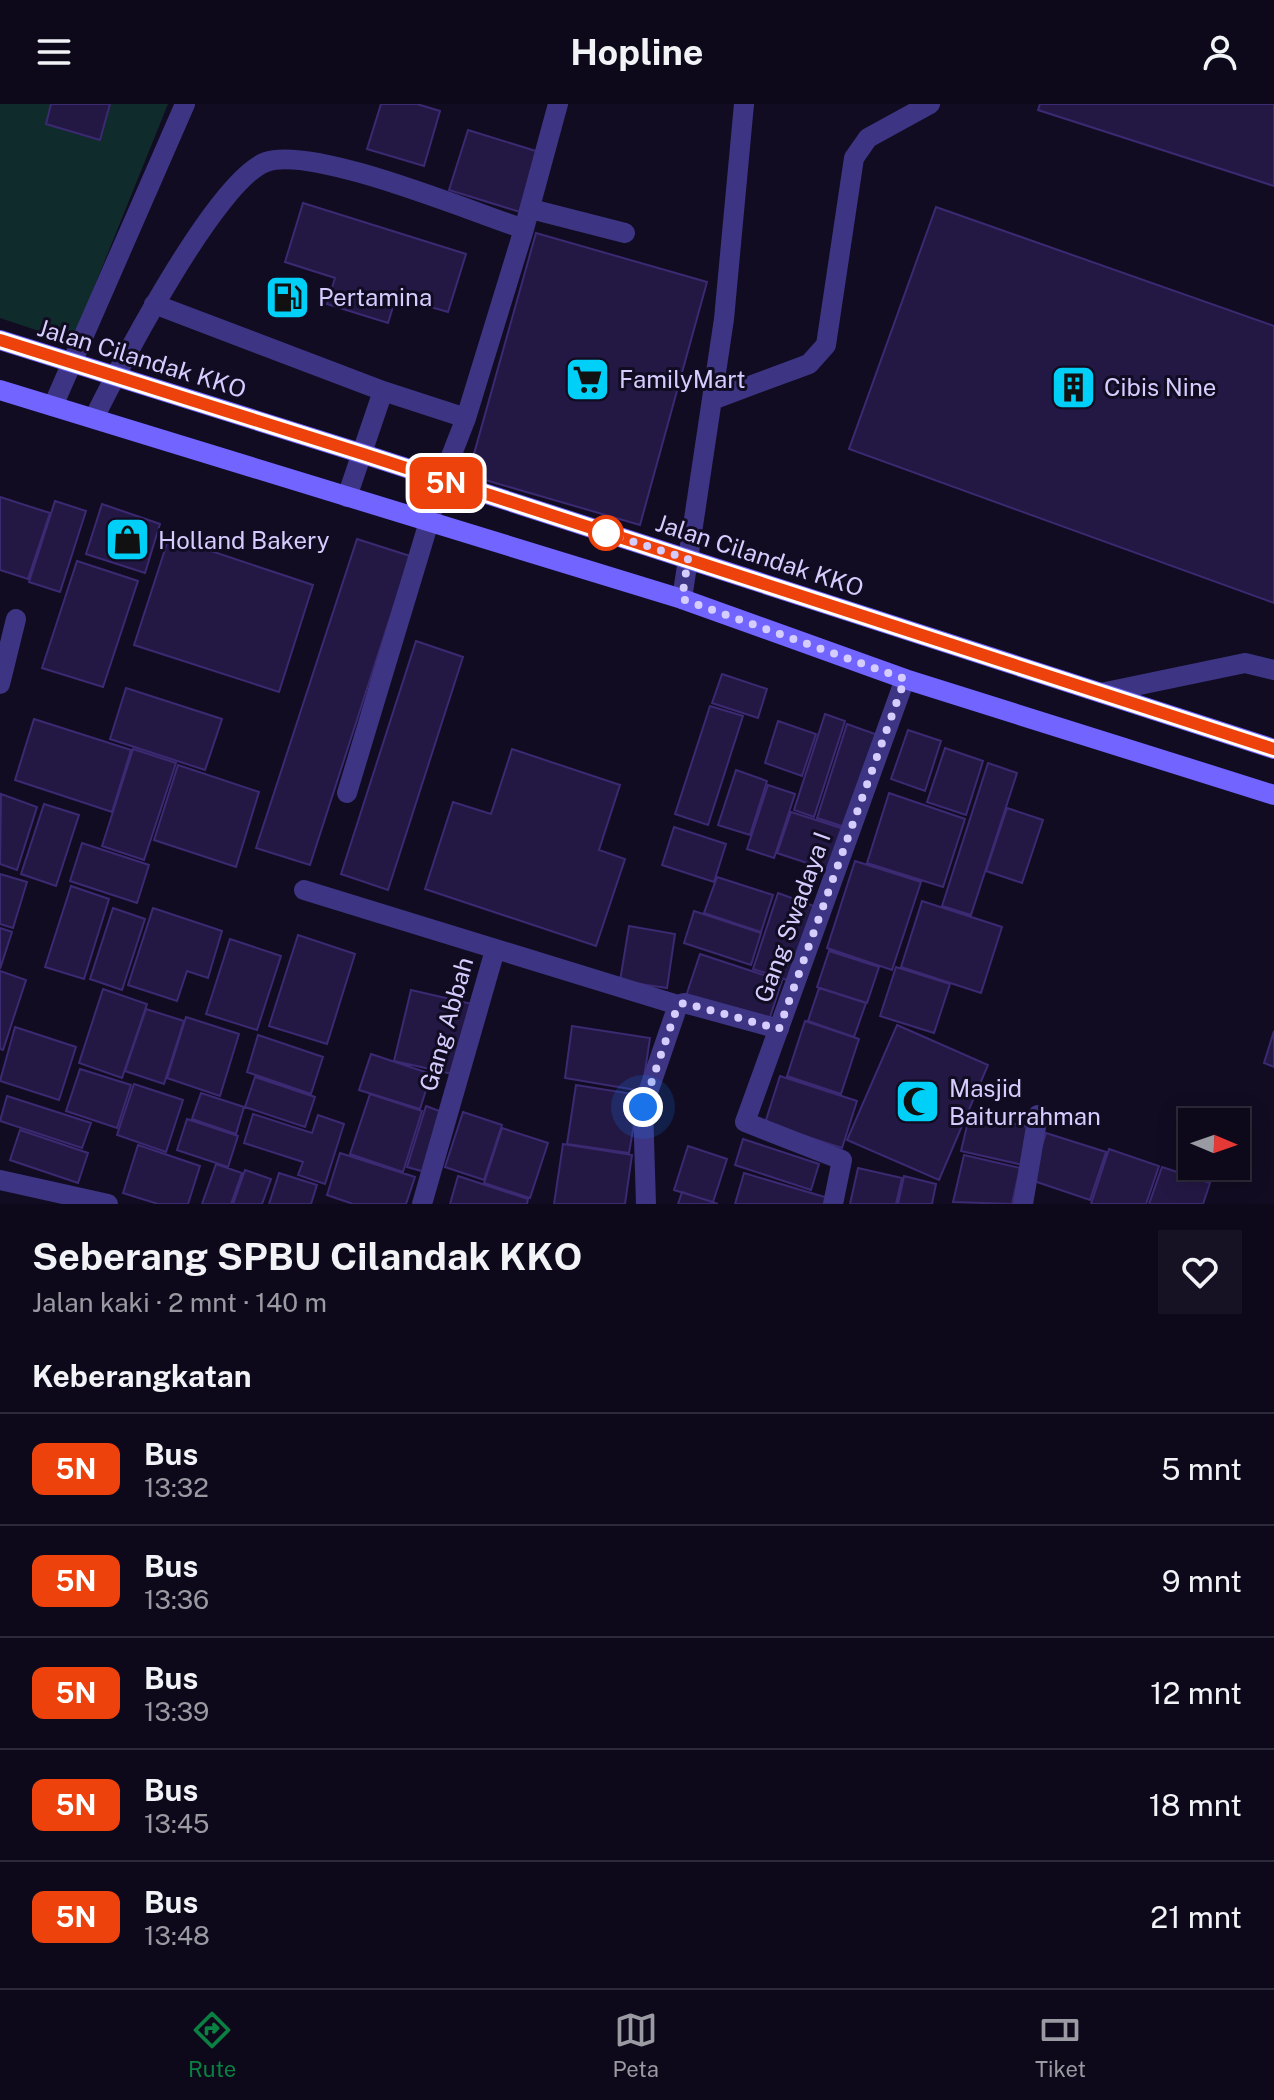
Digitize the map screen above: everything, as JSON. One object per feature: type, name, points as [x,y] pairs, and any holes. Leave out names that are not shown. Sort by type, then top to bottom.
[{"type":"street","points":[[53,406],[70,361],[185,104]]},
{"type":"street","points":[[347,793],[428,522],[466,418],[531,209],[558,104]]},
{"type":"street","points":[[682,599],[724,319],[744,104]]},
{"type":"street","points":[[712,400],[809,364],[826,345],[854,158],[868,138],[930,104]]},
{"type":"street","points":[[94,418],[154,304],[232,187],[265,162],[298,158],[339,167],[524,229]]},
{"type":"street","points":[[531,209],[625,233]]},
{"type":"street","points":[[154,304],[383,391],[466,418]]},
{"type":"street","name":"Jalan Cilandak KKO","points":[[0,340],[360,453],[441,482],[1274,749]]},
{"type":"street","points":[[0,390],[682,599],[905,679],[1274,795]]},
{"type":"street","points":[[347,497],[383,391]]},
{"type":"street","points":[[0,684],[16,619]]},
{"type":"street","points":[[1101,693],[1245,663],[1274,670]]},
{"type":"street","name":"Gang Swadaya I","points":[[833,1204],[842,1160],[745,1122],[905,679]]},
{"type":"street","points":[[304,890],[495,950]]},
{"type":"street","name":"Gang Abbah","points":[[422,1204],[495,950],[678,1005],[684,1003],[779,1029]]},
{"type":"street","points":[[646,1204],[643,1107],[678,1005]]},
{"type":"street","points":[[1023,1204],[1038,1115]]},
{"type":"street","points":[[0,1180],[108,1204]]},
{"type":"green space","points":[[0,104],[168,104],[72,342],[0,318]]},
{"type":"building","points":[[51,104],[110,104],[100,140],[46,124]]},
{"type":"building","points":[[381,104],[417,104],[440,111],[424,166],[367,149]]},
{"type":"building","points":[[1040,104],[1274,104],[1274,186],[1038,110]]},
{"type":"building","points":[[468,130],[539,152],[520,212],[449,190]]},
{"type":"building","points":[[303,203],[466,254],[448,312],[396,297],[388,323],[327,304],[335,278],[285,262]]},
{"type":"building","name":"Cibis Nine","points":[[936,207],[1274,326],[1274,603],[849,449]]},
{"type":"building","name":"FamilyMart","points":[[536,233],[707,282],[640,525],[468,475]]},
{"type":"building","points":[[0,497],[50,513],[28,579],[0,570]]},
{"type":"building","points":[[55,501],[86,511],[60,592],[29,582]]},
{"type":"building","points":[[102,504],[160,524],[145,573],[86,554]]},
{"type":"building","points":[[169,537],[313,585],[279,692],[134,645]]},
{"type":"building","points":[[357,539],[410,556],[310,865],[256,848]]},
{"type":"building","points":[[77,561],[138,581],[103,687],[42,668]]},
{"type":"building","points":[[416,641],[463,657],[388,890],[341,874]]},
{"type":"building","points":[[722,674],[767,689],[758,718],[712,703]]},
{"type":"building","points":[[126,688],[222,719],[205,770],[110,739]]},
{"type":"building","points":[[710,706],[743,716],[708,825],[675,814]]},
{"type":"building","points":[[825,714],[845,721],[814,817],[794,810]]},
{"type":"building","points":[[34,719],[131,750],[112,812],[15,780]]},
{"type":"building","points":[[778,721],[816,734],[802,776],[765,763]]},
{"type":"building","points":[[847,724],[878,735],[848,828],[817,818]]},
{"type":"building","points":[[908,730],[941,741],[925,791],[891,779]]},
{"type":"building","points":[[945,748],[983,761],[966,815],[927,802]]},
{"type":"building","points":[[133,749],[176,763],[144,860],[102,846]]},
{"type":"building","points":[[512,749],[620,785],[599,850],[625,859],[596,946],[425,889],[453,802],[491,814]]},
{"type":"building","points":[[988,763],[1017,773],[971,915],[942,906]]},
{"type":"building","points":[[178,765],[259,792],[236,867],[154,840]]},
{"type":"building","points":[[736,770],[767,781],[750,835],[718,825]]},
{"type":"building","points":[[768,785],[795,794],[774,858],[747,849]]},
{"type":"building","points":[[889,793],[965,819],[943,887],[867,863]]},
{"type":"building","points":[[1,794],[37,807],[17,870],[0,864]]},
{"type":"building","points":[[44,804],[79,815],[56,886],[21,874]]},
{"type":"building","points":[[1007,808],[1043,820],[1022,883],[986,871]]},
{"type":"building","points":[[791,812],[844,829],[831,871],[777,853]]},
{"type":"building","points":[[674,827],[726,844],[714,882],[662,865]]},
{"type":"building","points":[[82,843],[149,865],[137,903],[70,881]]},
{"type":"building","points":[[855,861],[921,882],[892,970],[827,948]]},
{"type":"building","points":[[0,874],[27,882],[13,928],[0,924]]},
{"type":"building","points":[[717,877],[773,895],[761,932],[704,913]]},
{"type":"building","points":[[71,886],[109,899],[84,979],[45,967]]},
{"type":"building","points":[[778,893],[814,906],[790,981],[753,969]]},
{"type":"building","points":[[922,901],[1002,927],[981,993],[901,967]]},
{"type":"building","points":[[113,908],[145,919],[122,990],[90,979]]},
{"type":"building","points":[[153,908],[222,931],[208,978],[187,971],[177,1001],[128,985]]},
{"type":"building","points":[[694,911],[761,933],[751,965],[684,943]]},
{"type":"building","points":[[629,926],[675,934],[667,988],[620,981]]},
{"type":"building","points":[[0,928],[12,932],[0,969]]},
{"type":"building","points":[[298,935],[355,954],[327,1044],[269,1026]]},
{"type":"building","points":[[230,939],[281,956],[257,1030],[206,1014]]},
{"type":"building","points":[[829,951],[879,967],[867,1003],[817,987]]},
{"type":"building","points":[[700,954],[782,981],[768,1023],[686,996]]},
{"type":"building","points":[[896,967],[950,984],[934,1033],[880,1016]]},
{"type":"building","points":[[0,971],[26,980],[3,1050],[0,1049]]},
{"type":"building","points":[[819,988],[866,1003],[854,1037],[808,1021]]},
{"type":"building","points":[[103,989],[147,1004],[122,1078],[79,1063]]},
{"type":"building","points":[[411,990],[472,1004],[457,1075],[394,1061]]},
{"type":"building","points":[[146,1009],[184,1021],[164,1084],[125,1071]]},
{"type":"building","points":[[186,1017],[239,1034],[220,1096],[167,1078]]},
{"type":"building","points":[[805,1021],[859,1039],[841,1094],[787,1076]]},
{"type":"building","name":"Masjid Baiturrahman","points":[[897,1025],[988,1065],[939,1180],[847,1140]]},
{"type":"building","points":[[572,1026],[650,1038],[642,1091],[565,1078]]},
{"type":"building","points":[[15,1027],[76,1047],[59,1100],[0,1081]]},
{"type":"building","points":[[1274,1031],[1274,1067],[1264,1063]]},
{"type":"building","points":[[258,1035],[323,1057],[311,1094],[247,1072]]},
{"type":"building","points":[[371,1054],[431,1074],[420,1109],[359,1090]]},
{"type":"building","points":[[80,1069],[131,1085],[117,1128],[66,1111]]},
{"type":"building","points":[[780,1076],[857,1101],[842,1148],[765,1123]]},
{"type":"building","points":[[255,1077],[315,1097],[305,1127],[245,1107]]},
{"type":"building","points":[[134,1084],[183,1100],[166,1152],[117,1135]]},
{"type":"building","points":[[576,1085],[639,1095],[629,1153],[567,1144]]},
{"type":"building","points":[[201,1093],[244,1107],[236,1134],[192,1119]]},
{"type":"building","points":[[370,1094],[422,1111],[403,1172],[350,1154]]},
{"type":"building","points":[[7,1096],[91,1123],[82,1148],[0,1121]]},
{"type":"building","points":[[426,1106],[445,1113],[425,1172],[407,1167]]},
{"type":"building","points":[[463,1112],[502,1125],[484,1180],[445,1167]]},
{"type":"building","points":[[970,1113],[1032,1128],[1023,1165],[961,1151]]},
{"type":"building","points":[[253,1114],[312,1133],[318,1115],[344,1124],[325,1184],[298,1175],[303,1162],[244,1143]]},
{"type":"building","points":[[187,1119],[238,1136],[228,1167],[177,1150]]},
{"type":"building","points":[[502,1128],[548,1143],[530,1198],[484,1183]]},
{"type":"building","points":[[20,1130],[88,1153],[78,1183],[10,1160]]},
{"type":"building","points":[[1046,1133],[1106,1152],[1090,1200],[1031,1180]]},
{"type":"building","points":[[743,1139],[819,1164],[811,1190],[735,1165]]},
{"type":"building","points":[[563,1144],[632,1155],[625,1204],[554,1204]]},
{"type":"building","points":[[138,1145],[200,1166],[188,1204],[158,1204],[123,1193]]},
{"type":"building","points":[[688,1146],[727,1159],[713,1202],[674,1190]]},
{"type":"building","points":[[1109,1149],[1159,1166],[1146,1204],[1091,1204]]},
{"type":"building","points":[[340,1153],[415,1177],[406,1204],[353,1204],[327,1195]]},
{"type":"building","points":[[964,1155],[1020,1168],[1012,1204],[953,1202]]},
{"type":"building","points":[[216,1164],[242,1173],[231,1204],[202,1204]]},
{"type":"building","points":[[1162,1167],[1178,1172],[1178,1180],[1210,1183],[1203,1204],[1149,1204]]},
{"type":"building","points":[[858,1168],[902,1178],[896,1204],[850,1204]]},
{"type":"building","points":[[245,1170],[271,1179],[262,1204],[233,1204]]},
{"type":"building","points":[[279,1173],[317,1185],[311,1204],[269,1204]]},
{"type":"building","points":[[744,1173],[828,1198],[826,1204],[735,1204]]},
{"type":"building","points":[[458,1176],[528,1199],[527,1204],[450,1204]]},
{"type":"building","points":[[904,1176],[936,1184],[932,1204],[898,1204]]},
{"type":"building","points":[[682,1192],[718,1204],[678,1204]]},
{"type":"bus line","name":"5N","points":[[0,340],[360,453],[441,482],[1274,749]]},
{"type":"place","name":"Pertamina","points":[[287,297]]},
{"type":"place","name":"FamilyMart","points":[[588,379]]},
{"type":"place","name":"Cibis Nine","points":[[1073,387]]},
{"type":"place","name":"Holland Bakery","points":[[127,540]]},
{"type":"place","name":"Masjid Baiturrahman","points":[[918,1102]]},
{"type":"route","points":[[606,533],[688,559],[682,599],[905,679],[779,1029],[684,1003],[678,1005],[643,1107]]}]
